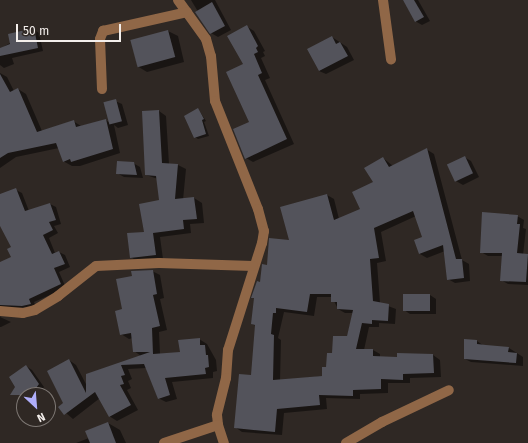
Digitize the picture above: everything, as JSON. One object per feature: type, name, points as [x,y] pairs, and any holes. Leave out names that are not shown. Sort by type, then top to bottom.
[{"type":"street","points":[[178,0],[206,39],[211,56],[215,100],[262,219],[264,237],[253,266],[228,350],[218,425],[224,443]]},
{"type":"street","points":[[383,0],[392,59]]},
{"type":"street","points":[[102,89],[100,39],[103,31],[187,12]]},
{"type":"street","points":[[0,311],[23,313],[35,310],[58,296],[96,266],[159,263],[253,266]]},
{"type":"street","points":[[346,443],[356,440],[449,390]]},
{"type":"street","points":[[164,443],[218,425]]},
{"type":"building","points":[[403,0],[414,0],[424,17],[415,22]]},
{"type":"building","points":[[212,2],[225,26],[210,34],[195,12]]},
{"type":"building","points":[[247,25],[258,46],[256,48],[258,52],[254,54],[262,73],[258,75],[287,139],[245,159],[233,129],[249,122],[226,72],[243,64],[227,36]]},
{"type":"building","points":[[34,28],[38,48],[0,56],[0,48],[10,44],[8,34]]},
{"type":"building","points":[[168,30],[175,57],[138,67],[130,40]]},
{"type":"building","points":[[332,36],[336,44],[340,42],[348,56],[319,71],[307,49]]},
{"type":"building","points":[[0,74],[10,92],[18,88],[37,132],[74,120],[76,127],[106,119],[113,149],[71,162],[70,159],[63,162],[56,143],[8,153],[0,158]]},
{"type":"building","points":[[116,99],[122,121],[109,125],[103,102]]},
{"type":"building","points":[[198,108],[204,119],[202,120],[206,134],[194,138],[184,116]]},
{"type":"building","points":[[159,110],[162,163],[178,164],[175,199],[194,197],[197,219],[183,220],[184,229],[153,233],[156,255],[130,258],[127,233],[144,232],[139,204],[159,200],[156,176],[145,175],[142,111]]},
{"type":"building","points":[[427,148],[456,259],[462,259],[464,278],[447,280],[443,245],[419,254],[414,240],[422,237],[413,211],[374,228],[379,258],[370,259],[373,301],[389,304],[388,321],[372,320],[372,324],[362,323],[356,349],[373,349],[373,356],[397,357],[397,353],[433,354],[434,373],[403,374],[403,380],[381,379],[381,389],[353,390],[353,396],[319,395],[320,405],[277,409],[275,432],[234,428],[239,374],[251,375],[255,325],[251,324],[254,298],[251,298],[257,281],[260,282],[262,264],[267,265],[269,238],[289,240],[280,207],[327,194],[334,220],[360,209],[352,192],[373,182],[364,168],[383,157],[389,167]],"holes":[[[310,294],[331,294],[331,302],[337,302],[337,309],[353,310],[347,336],[333,336],[332,353],[327,353],[326,367],[322,367],[322,376],[273,380],[274,335],[271,334],[273,313],[276,313],[276,308],[307,312]]]},
{"type":"building","points":[[465,156],[473,173],[455,182],[447,164]]},
{"type":"building","points":[[117,161],[134,162],[137,175],[116,174]]},
{"type":"building","points":[[16,188],[25,211],[50,203],[56,220],[49,222],[53,230],[43,235],[52,254],[59,251],[65,264],[54,268],[61,284],[29,299],[31,304],[22,306],[0,305],[0,262],[11,257],[7,249],[11,247],[0,226],[0,194]]},
{"type":"building","points":[[482,212],[518,215],[517,224],[520,224],[517,253],[528,254],[526,282],[500,281],[502,253],[480,253]]},
{"type":"building","points":[[153,270],[157,294],[153,295],[160,326],[152,328],[153,354],[180,352],[178,340],[200,338],[200,345],[205,345],[206,355],[208,355],[209,367],[205,368],[206,374],[165,378],[170,395],[158,399],[144,364],[121,365],[125,375],[121,376],[124,384],[120,385],[131,405],[109,417],[95,392],[64,415],[58,407],[63,403],[47,371],[69,359],[86,393],[86,374],[150,352],[133,352],[131,333],[120,335],[115,311],[122,309],[116,279],[132,276],[131,271]]},
{"type":"building","points":[[403,294],[430,294],[430,311],[403,311]]},
{"type":"building","points":[[464,339],[477,340],[477,344],[509,347],[508,352],[517,353],[516,363],[464,359]]},
{"type":"building","points":[[26,365],[39,384],[37,387],[16,387],[16,395],[10,395],[15,387],[9,377]]},
{"type":"building","points":[[108,422],[116,443],[90,443],[85,431]]}]
